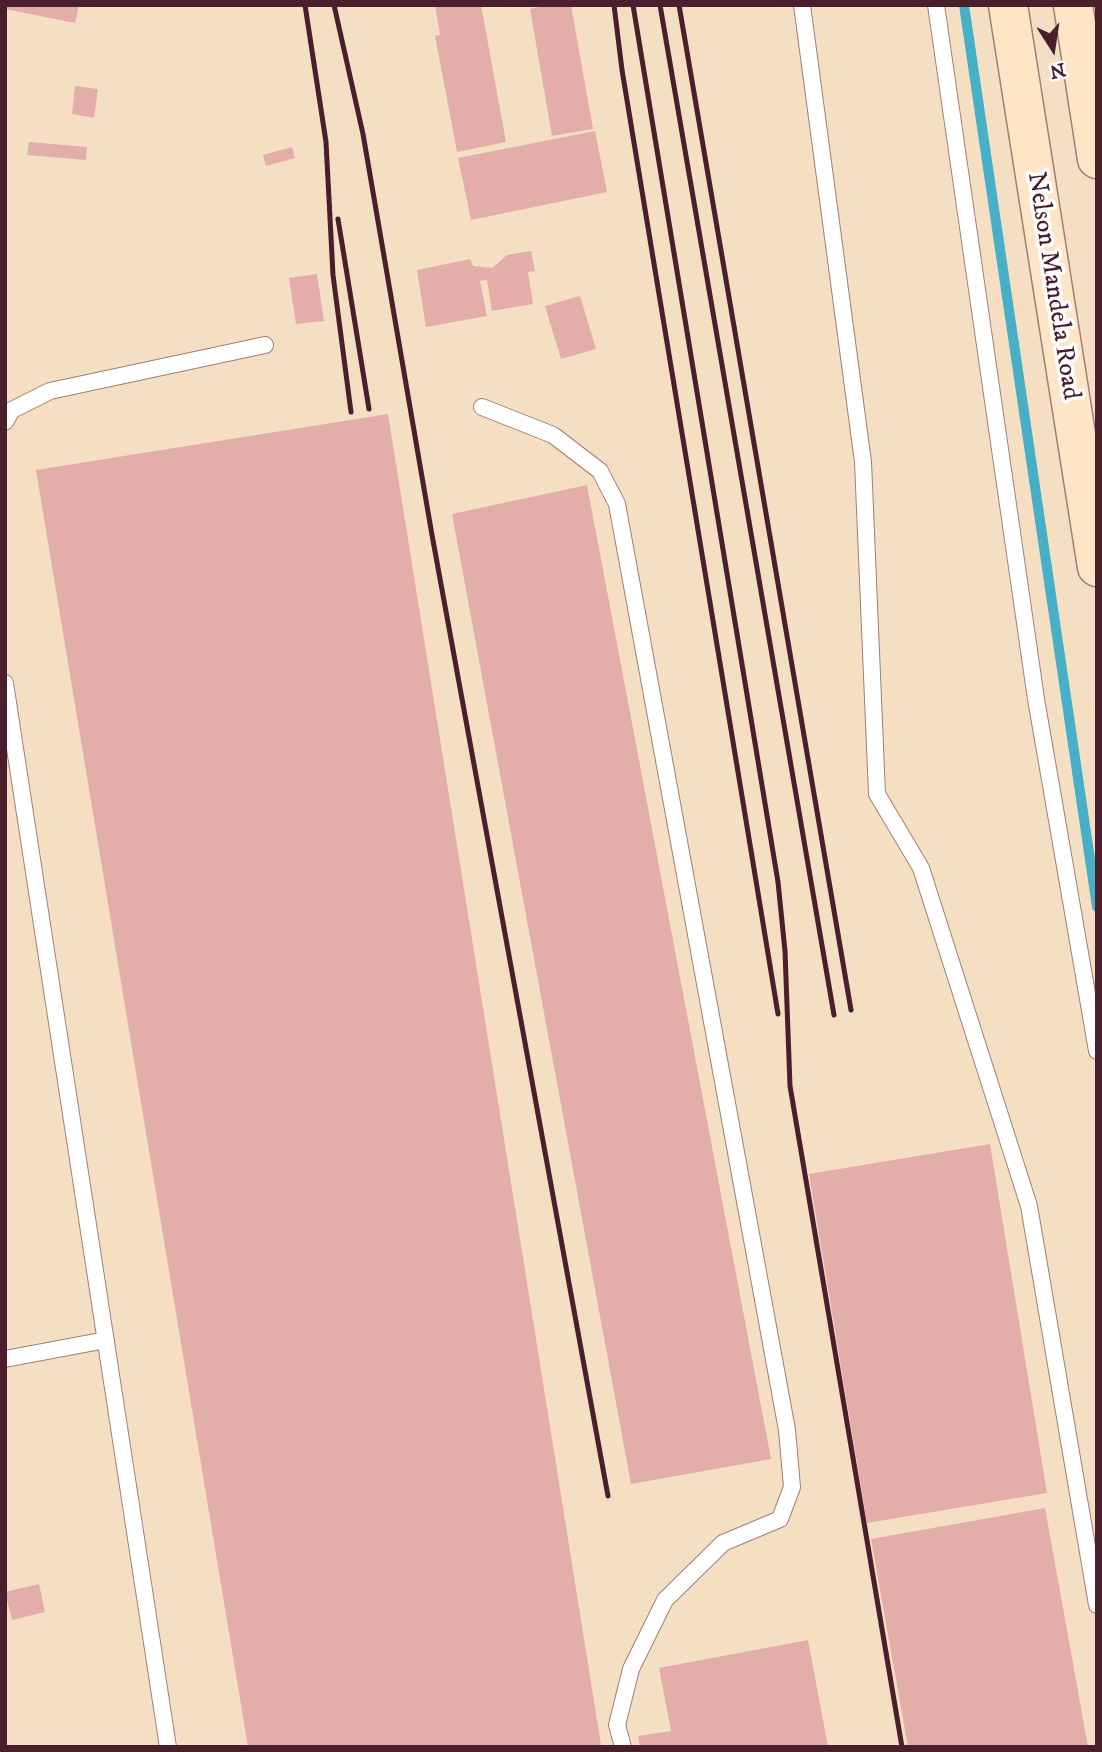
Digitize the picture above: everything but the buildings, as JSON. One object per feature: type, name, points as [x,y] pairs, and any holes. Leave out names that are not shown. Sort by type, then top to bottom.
[{"type":"main road","name":"Nelson Mandela Road","points":[[1007,5],[1097,567]]},
{"type":"main road","points":[[1073,5],[1093,107],[1097,159]]},
{"type":"lane","points":[[802,5],[863,463],[877,793],[921,868],[1030,1206],[1097,1605]]},
{"type":"lane","points":[[936,5],[1036,699],[1097,1051]]},
{"type":"lane","points":[[5,422],[12,410],[50,391],[265,345]]},
{"type":"lane","points":[[482,407],[553,436],[600,471],[617,504],[787,1430],[792,1487],[780,1519],[723,1543],[665,1600],[631,1669],[618,1725],[622,1747]]},
{"type":"lane","points":[[5,683],[168,1747]]},
{"type":"lane","points":[[5,1359],[106,1340]]},
{"type":"waterway","points":[[964,5],[1097,907]]},
{"type":"railway","points":[[305,5],[326,142],[333,275],[351,412]]},
{"type":"railway","points":[[334,5],[363,134],[432,535],[608,1496]]},
{"type":"railway","points":[[614,5],[622,70],[778,1014]]},
{"type":"railway","points":[[633,5],[778,882],[785,951],[790,1086],[902,1747]]},
{"type":"railway","points":[[660,5],[834,1015]]},
{"type":"railway","points":[[679,5],[851,1010]]},
{"type":"railway","points":[[338,219],[369,409]]}]
